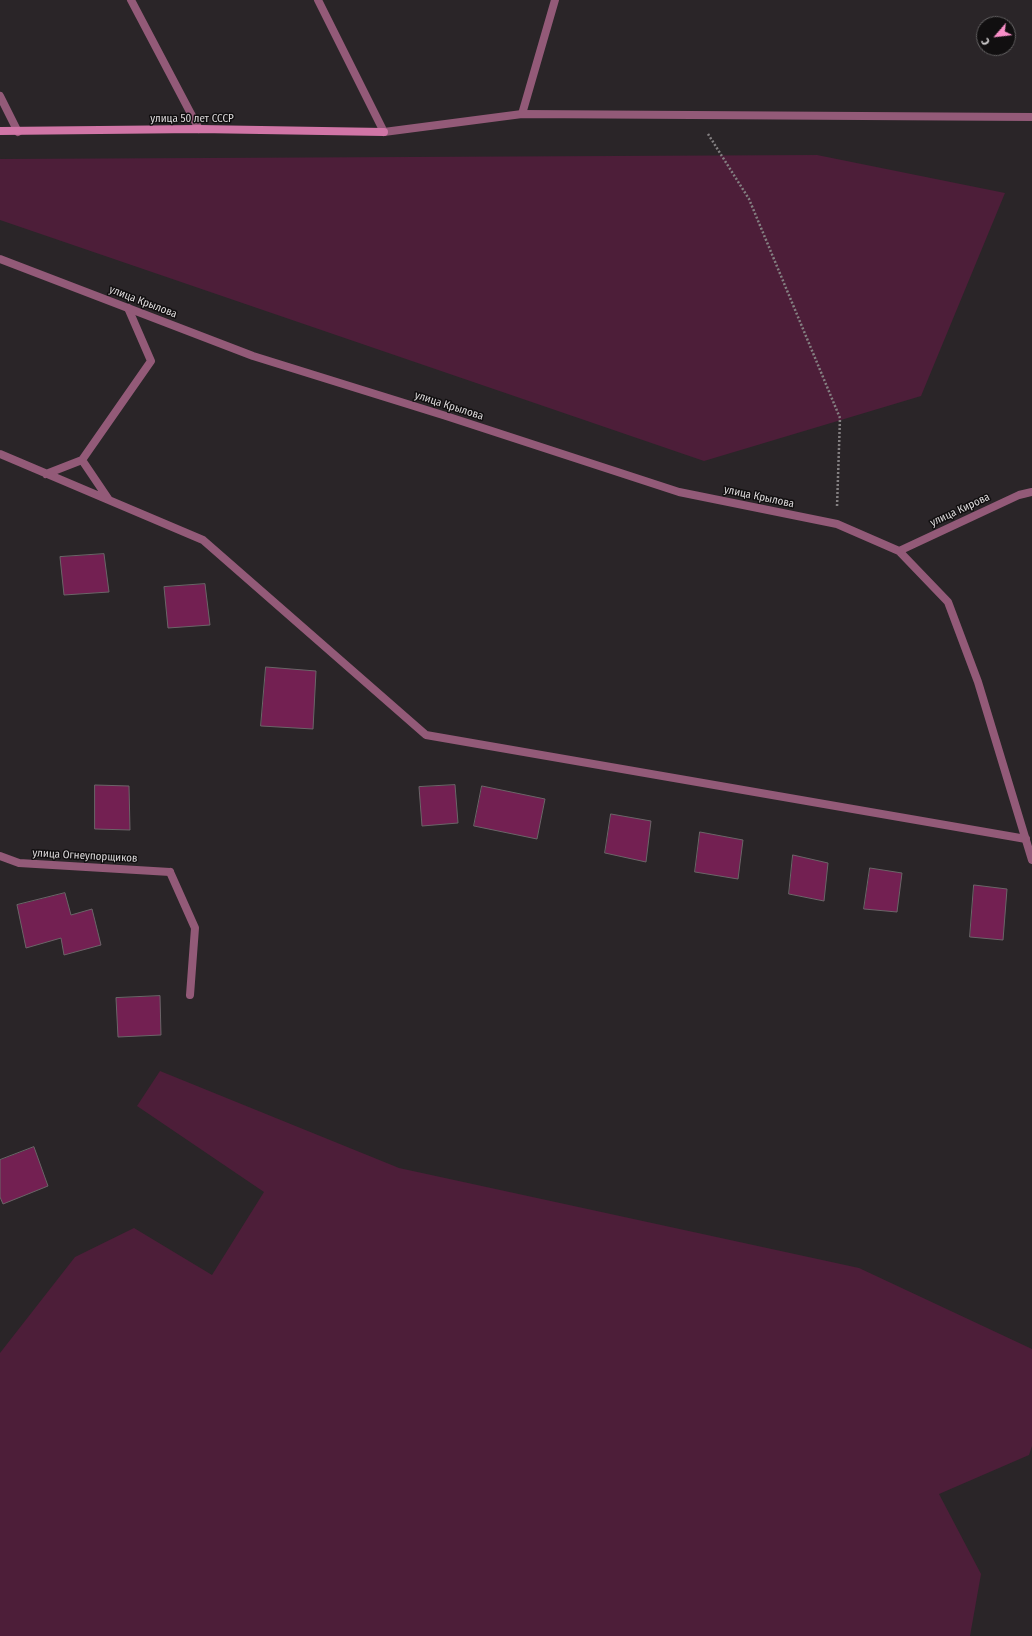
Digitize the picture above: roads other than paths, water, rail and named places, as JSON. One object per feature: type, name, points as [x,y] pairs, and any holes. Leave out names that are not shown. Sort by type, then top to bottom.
[{"type":"street","points":[[131,0],[199,130]]},
{"type":"street","points":[[318,0],[384,132],[522,114],[1032,117]]},
{"type":"street","points":[[522,114],[555,0]]},
{"type":"street","points":[[0,96],[18,132]]},
{"type":"street","name":"улица 50 лет СССР","points":[[0,131],[199,130],[384,132]]},
{"type":"street","name":"улица Крылова","points":[[0,259],[253,356],[446,416],[679,492],[837,524],[899,551]]},
{"type":"street","points":[[46,474],[82,460],[151,361],[128,308]]},
{"type":"street","points":[[0,454],[203,540],[426,735],[1026,839]]},
{"type":"street","points":[[82,460],[109,500]]},
{"type":"street","name":"улица Кирова","points":[[899,551],[1019,495],[1032,492]]},
{"type":"street","points":[[899,551],[948,602],[978,682],[1032,860]]},
{"type":"street","name":"улица Огнеупорщиков","points":[[0,856],[19,862],[170,872],[195,928],[190,995]]}]
